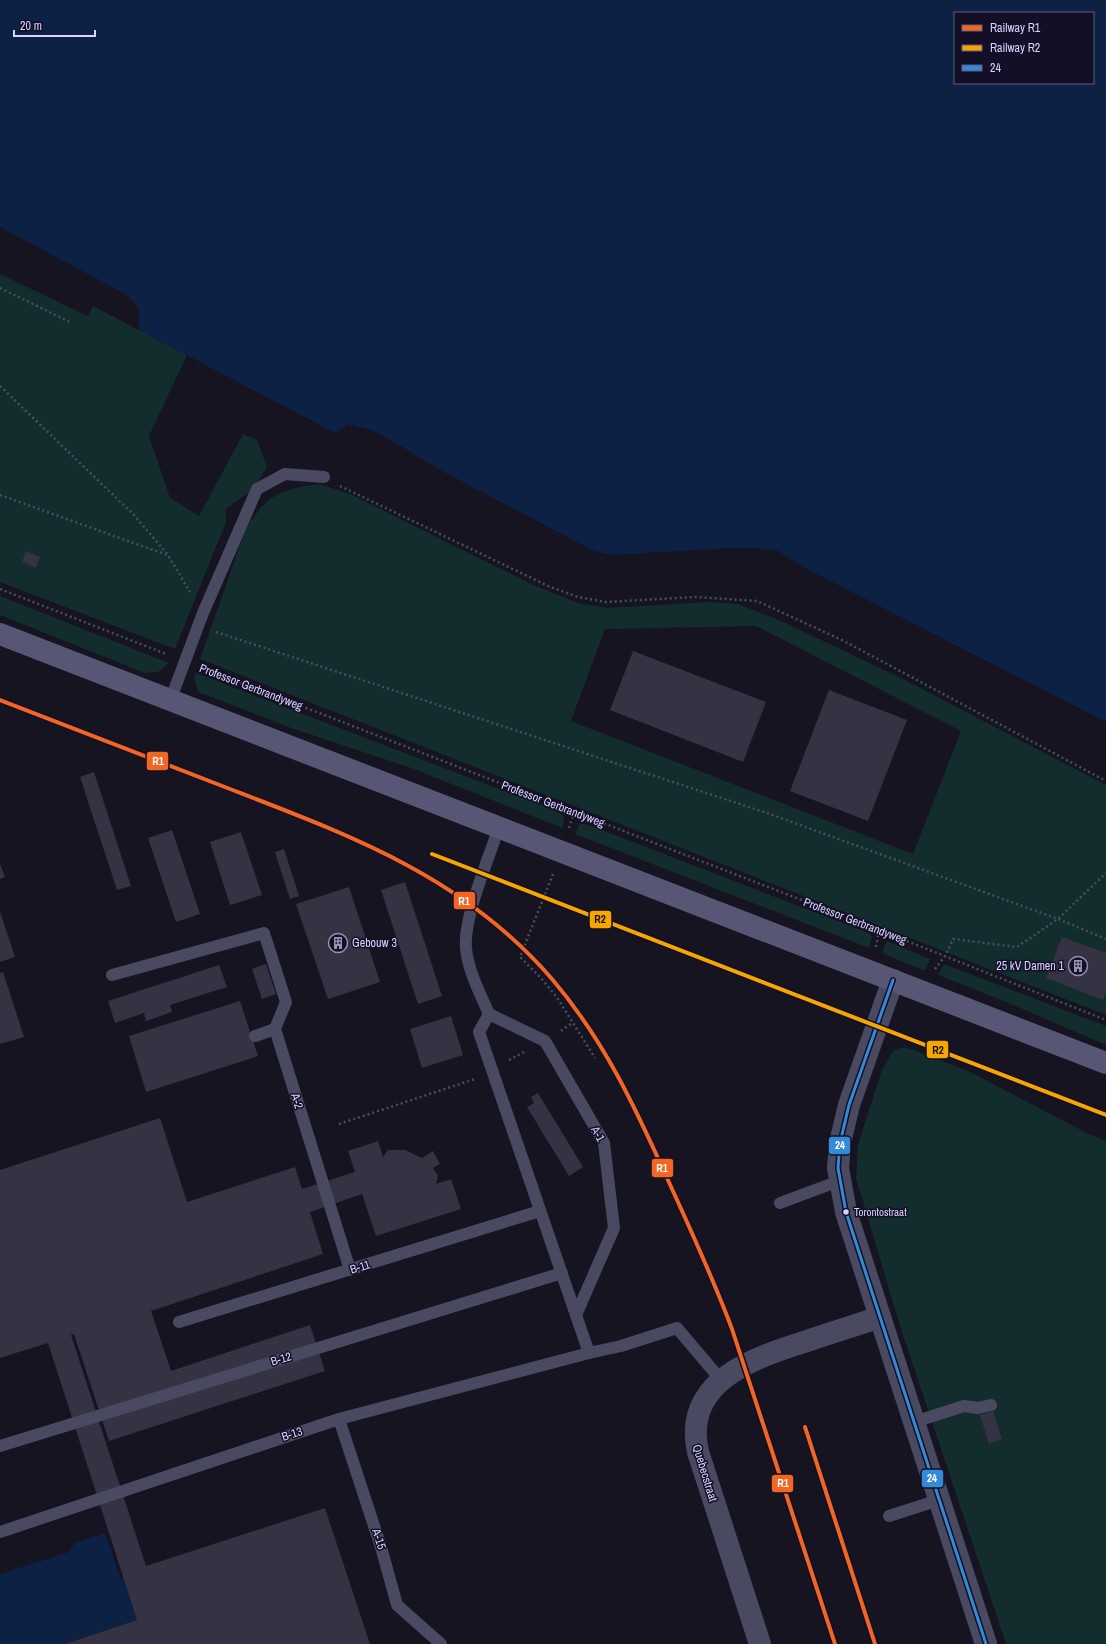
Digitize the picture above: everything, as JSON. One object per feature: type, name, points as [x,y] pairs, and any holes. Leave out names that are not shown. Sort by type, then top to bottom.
[{"type":"street","points":[[0,634],[170,702],[499,827],[561,853],[1106,1063]]},
{"type":"street","points":[[893,980],[844,1123],[838,1155],[839,1181],[846,1212],[986,1644]]},
{"type":"street","name":"Quebecstraat","points":[[760,1644],[701,1463],[695,1439],[698,1414],[704,1400],[721,1380],[755,1359],[880,1317]]},
{"type":"lane","points":[[170,702],[203,613],[257,489],[285,474],[324,477]]},
{"type":"lane","points":[[499,827],[469,915],[466,933],[468,959],[489,1014],[544,1042]]},
{"type":"lane","points":[[112,975],[264,932],[286,1002],[275,1029],[255,1036]]},
{"type":"lane","points":[[489,1014],[479,1032],[589,1353],[621,1346],[677,1328],[721,1380]]},
{"type":"lane","name":"A-2","points":[[275,1029],[350,1270]]},
{"type":"lane","name":"A-1","points":[[544,1042],[604,1143],[614,1228],[576,1316]]},
{"type":"lane","points":[[780,1203],[839,1181]]},
{"type":"lane","name":"B-11","points":[[180,1322],[540,1211]]},
{"type":"lane","name":"B-12","points":[[0,1446],[562,1272]]},
{"type":"lane","name":"B-13","points":[[0,1532],[339,1419],[589,1353]]},
{"type":"lane","points":[[914,1422],[964,1406],[978,1408],[991,1405]]},
{"type":"lane","name":"A-15","points":[[339,1419],[381,1547],[397,1605],[441,1644]]},
{"type":"lane","points":[[889,1516],[939,1500]]},
{"type":"path","points":[[0,288],[70,322]]},
{"type":"path","points":[[0,386],[134,515],[168,555],[203,613]]},
{"type":"path","points":[[324,477],[548,586],[578,598],[606,602],[695,597],[757,601],[844,641],[1106,781]]},
{"type":"path","points":[[0,494],[168,555]]},
{"type":"path","name":"Professor Gerbrandyweg","points":[[0,589],[1106,1020]]},
{"type":"path","points":[[198,626],[768,813],[1058,919],[1106,939]]},
{"type":"path","points":[[574,812],[561,853],[520,957],[541,978],[558,999],[595,1058]]},
{"type":"path","points":[[945,956],[953,939],[1017,946],[1058,919],[1106,873]]},
{"type":"path","points":[[340,1124],[470,1082],[544,1042],[572,1023]]},
{"type":"green space","points":[[0,274],[88,316],[93,306],[187,355],[149,436],[170,498],[199,516],[243,434],[257,440],[267,467],[253,489],[226,509],[226,522],[175,649],[0,582]]},
{"type":"green space","points":[[319,484],[350,494],[533,585],[578,603],[607,608],[710,602],[738,604],[781,621],[901,678],[1106,785],[1106,1015],[200,659],[246,528],[268,501],[285,491]],"holes":[[[756,626],[961,731],[913,854],[571,721],[605,629]]]},
{"type":"green space","points":[[0,596],[169,663],[158,672],[145,673],[0,615]]},
{"type":"green space","points":[[196,673],[551,809],[563,815],[564,823],[562,828],[414,769],[294,729],[198,692],[194,678]]},
{"type":"green space","points":[[580,824],[585,824],[602,830],[869,933],[872,937],[869,948],[575,834]]},
{"type":"green space","points":[[887,941],[930,959],[925,971],[882,953]]},
{"type":"green space","points":[[944,964],[1106,1026],[1106,1045],[1006,1002],[938,975]]},
{"type":"green space","points":[[902,1047],[968,1071],[1089,1134],[1106,1141],[1106,1644],[1006,1644],[900,1326],[856,1178],[858,1144],[882,1070],[893,1051]]},
{"type":"water","points":[[0,0],[1106,0],[1106,722],[803,567],[778,551],[758,548],[731,548],[613,555],[594,551],[444,472],[375,431],[348,424],[335,433],[139,330],[139,309],[127,295],[0,227]]},
{"type":"water","points":[[105,1533],[121,1579],[124,1578],[137,1620],[64,1644],[0,1644],[0,1574],[69,1552],[75,1543]]},
{"type":"building","points":[[26,551],[40,557],[36,568],[22,562]]},
{"type":"building","points":[[633,651],[766,702],[743,762],[610,710]]},
{"type":"building","points":[[829,690],[907,720],[868,821],[790,791]]},
{"type":"building","points":[[94,772],[131,886],[117,890],[80,777]]},
{"type":"building","points":[[172,830],[200,914],[176,922],[148,838]]},
{"type":"building","points":[[241,832],[262,895],[230,905],[210,842]]},
{"type":"building","points":[[284,849],[299,896],[290,899],[275,852]]},
{"type":"building","points":[[0,864],[5,877],[0,879]]},
{"type":"building","points":[[405,882],[442,996],[418,1004],[381,890]]},
{"type":"building","name":"Gebouw 3","points":[[349,887],[380,982],[328,999],[296,904]]},
{"type":"building","points":[[0,912],[15,957],[0,962]]},
{"type":"building","name":"25 kV Damen 1","points":[[1062,937],[1106,953],[1106,991],[1103,1000],[1046,978]]},
{"type":"building","points":[[266,964],[276,994],[262,999],[252,969]]},
{"type":"building","points":[[219,965],[227,987],[170,1005],[172,1012],[146,1021],[144,1013],[115,1023],[108,1001]]},
{"type":"building","points":[[3,972],[24,1037],[0,1044],[0,973]]},
{"type":"building","points":[[240,1001],[258,1056],[146,1092],[129,1036]]},
{"type":"building","points":[[451,1016],[463,1055],[422,1068],[410,1029]]},
{"type":"building","points":[[538,1093],[583,1167],[569,1176],[527,1107],[534,1103],[531,1097]]},
{"type":"building","points":[[160,1118],[187,1202],[295,1167],[302,1189],[355,1172],[348,1151],[378,1141],[383,1157],[388,1150],[405,1150],[422,1158],[433,1151],[440,1164],[433,1168],[438,1176],[436,1184],[451,1179],[461,1209],[376,1236],[362,1194],[310,1212],[323,1254],[151,1311],[171,1371],[310,1325],[325,1371],[109,1441],[74,1334],[71,1335],[146,1566],[325,1508],[370,1644],[65,1644],[137,1620],[48,1343],[0,1358],[0,1170]]},
{"type":"building","points":[[993,1411],[1002,1439],[989,1444],[980,1415]]},
{"type":"rail line","name":"R1","points":[[0,700],[275,806],[319,824],[404,863],[444,886],[482,913],[518,943],[552,979],[571,1002],[603,1050],[617,1075],[643,1126],[709,1272],[732,1329],[835,1644]]},
{"type":"rail line","name":"R2","points":[[432,854],[1106,1115]]},
{"type":"rail line","name":"R1","points":[[805,1427],[875,1644]]},
{"type":"transit line","name":"24","points":[[893,980],[849,1105],[840,1143],[838,1168],[846,1212],[986,1644]]},
{"type":"place","name":"Gebouw 3","points":[[338,943]]},
{"type":"place","name":"25 kV Damen 1","points":[[1078,966]]},
{"type":"place","name":"Torontostraat","points":[[846,1212]]}]
